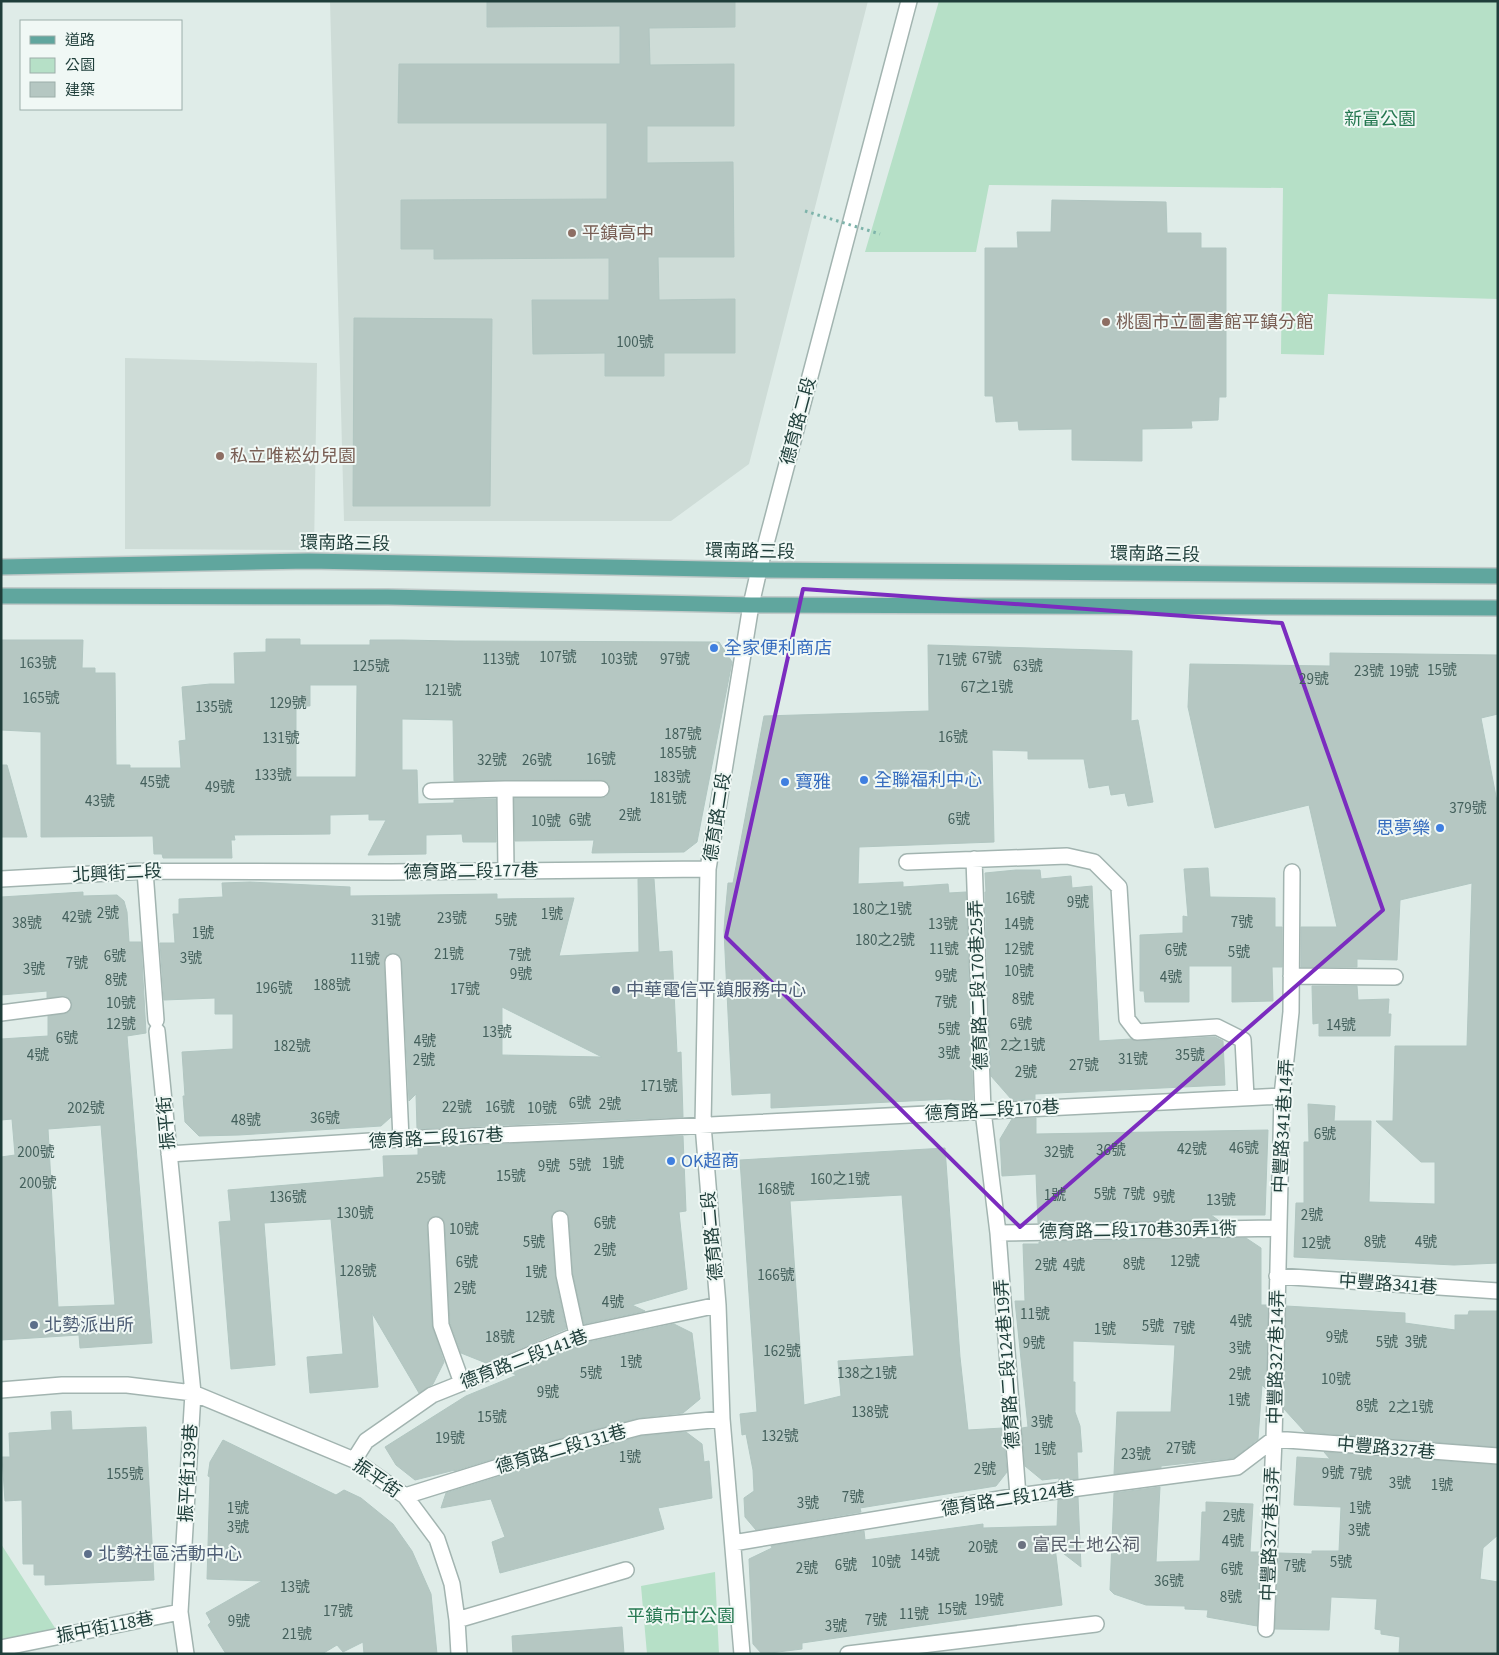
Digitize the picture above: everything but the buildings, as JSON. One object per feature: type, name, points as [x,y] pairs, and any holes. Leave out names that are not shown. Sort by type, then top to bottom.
[{"type":"main road","name":"環南路三段","points":[[1,568],[309,561],[759,570],[1498,576]]},
{"type":"main road","points":[[1,596],[388,597],[751,605],[1498,608]]},
{"type":"street","name":"德育路二段","points":[[742,1654],[722,1419],[718,1305],[703,1125],[708,869],[751,605],[759,570],[909,1]]},
{"type":"street","points":[[505,789],[506,870]]},
{"type":"street","points":[[431,791],[601,789]]},
{"type":"street","points":[[907,862],[1066,856],[1094,862],[1119,887],[1127,1019],[1137,1032],[1217,1026],[1243,1040],[1246,1097]]},
{"type":"street","name":"德育路二段170巷25弄","points":[[974,859],[983,1110],[998,1233]]},
{"type":"street","name":"德育路二段177巷","points":[[234,870],[391,872],[708,869]]},
{"type":"street","name":"北興街二段","points":[[1,879],[145,871],[234,870]]},
{"type":"street","name":"振平街","points":[[145,871],[157,1026],[193,1393]]},
{"type":"street","name":"中豐路341巷14弄","points":[[1277,1276],[1282,1096],[1291,1012],[1292,872]]},
{"type":"street","points":[[393,962],[401,1139]]},
{"type":"street","points":[[1291,976],[1395,977]]},
{"type":"street","points":[[1,1013],[63,1005]]},
{"type":"street","name":"德育路二段170巷","points":[[703,1125],[1282,1096]]},
{"type":"street","name":"德育路二段167巷","points":[[169,1154],[401,1139],[703,1125]]},
{"type":"street","points":[[560,1219],[564,1275],[576,1335]]},
{"type":"street","points":[[436,1225],[441,1324],[462,1383]]},
{"type":"street","name":"德育路二段170巷30弄1衖","points":[[998,1233],[1278,1228]]},
{"type":"street","name":"德育路二段124巷19弄","points":[[998,1233],[1018,1496]]},
{"type":"street","name":"中豐路341巷","points":[[1277,1276],[1498,1291]]},
{"type":"street","name":"中豐路327巷14弄","points":[[1274,1439],[1277,1276]]},
{"type":"street","name":"德育路二段141巷","points":[[354,1460],[366,1441],[432,1396],[462,1383],[576,1335],[718,1305]]},
{"type":"street","name":"振平街","points":[[1,1390],[62,1385],[127,1385],[193,1393],[354,1460],[405,1496],[437,1539],[452,1584],[459,1654]]},
{"type":"street","name":"振平街139巷","points":[[186,1654],[180,1612],[193,1393]]},
{"type":"street","name":"德育路二段131巷","points":[[405,1496],[556,1449],[640,1427],[722,1419]]},
{"type":"street","name":"德育路二段124巷","points":[[733,1543],[1018,1496],[1237,1467],[1274,1439]]},
{"type":"street","name":"中豐路327巷","points":[[1274,1439],[1498,1456]]},
{"type":"street","name":"中豐路327巷13弄","points":[[1266,1629],[1274,1439]]},
{"type":"street","points":[[457,1620],[626,1570]]},
{"type":"street","name":"振中街118巷","points":[[1,1648],[180,1612]]},
{"type":"street","points":[[848,1654],[1096,1624]]},
{"type":"path","points":[[805,211],[880,234]]},
{"type":"highlighted area","points":[[803,589],[1282,623],[1383,910],[1020,1227],[726,937]]},
{"type":"shaded area","name":"平鎮高中","points":[[330,1],[868,1],[749,464],[671,521],[344,521]]},
{"type":"shaded area","name":"私立唯崧幼兒園","points":[[125,358],[317,363],[314,550],[125,549]]},
{"type":"green space","name":"新富公園","points":[[939,1],[1498,1],[1498,299],[1328,294],[1324,355],[1281,354],[1283,188],[989,185],[976,252],[865,252]]},
{"type":"green space","points":[[1,1544],[57,1631],[1,1642]]},
{"type":"green space","name":"平鎮市廿公園","points":[[715,1572],[719,1654],[647,1654],[641,1586]]},
{"type":"place","name":"平鎮高中","points":[[572,233]]},
{"type":"place","name":"桃園市立圖書館平鎮分館","points":[[1106,322]]},
{"type":"place","name":"私立唯崧幼兒園","points":[[220,456]]},
{"type":"place","name":"全家便利商店","points":[[714,648]]},
{"type":"place","name":"全聯福利中心","points":[[864,780]]},
{"type":"place","name":"寶雅","points":[[785,782]]},
{"type":"place","name":"思夢樂","points":[[1440,828]]},
{"type":"place","name":"中華電信平鎮服務中心","points":[[616,990]]},
{"type":"place","name":"OK超商","points":[[671,1161]]},
{"type":"place","name":"北勢派出所","points":[[34,1325]]},
{"type":"place","name":"富民土地公祠","points":[[1022,1545]]},
{"type":"place","name":"北勢社區活動中心","points":[[88,1554]]}]
